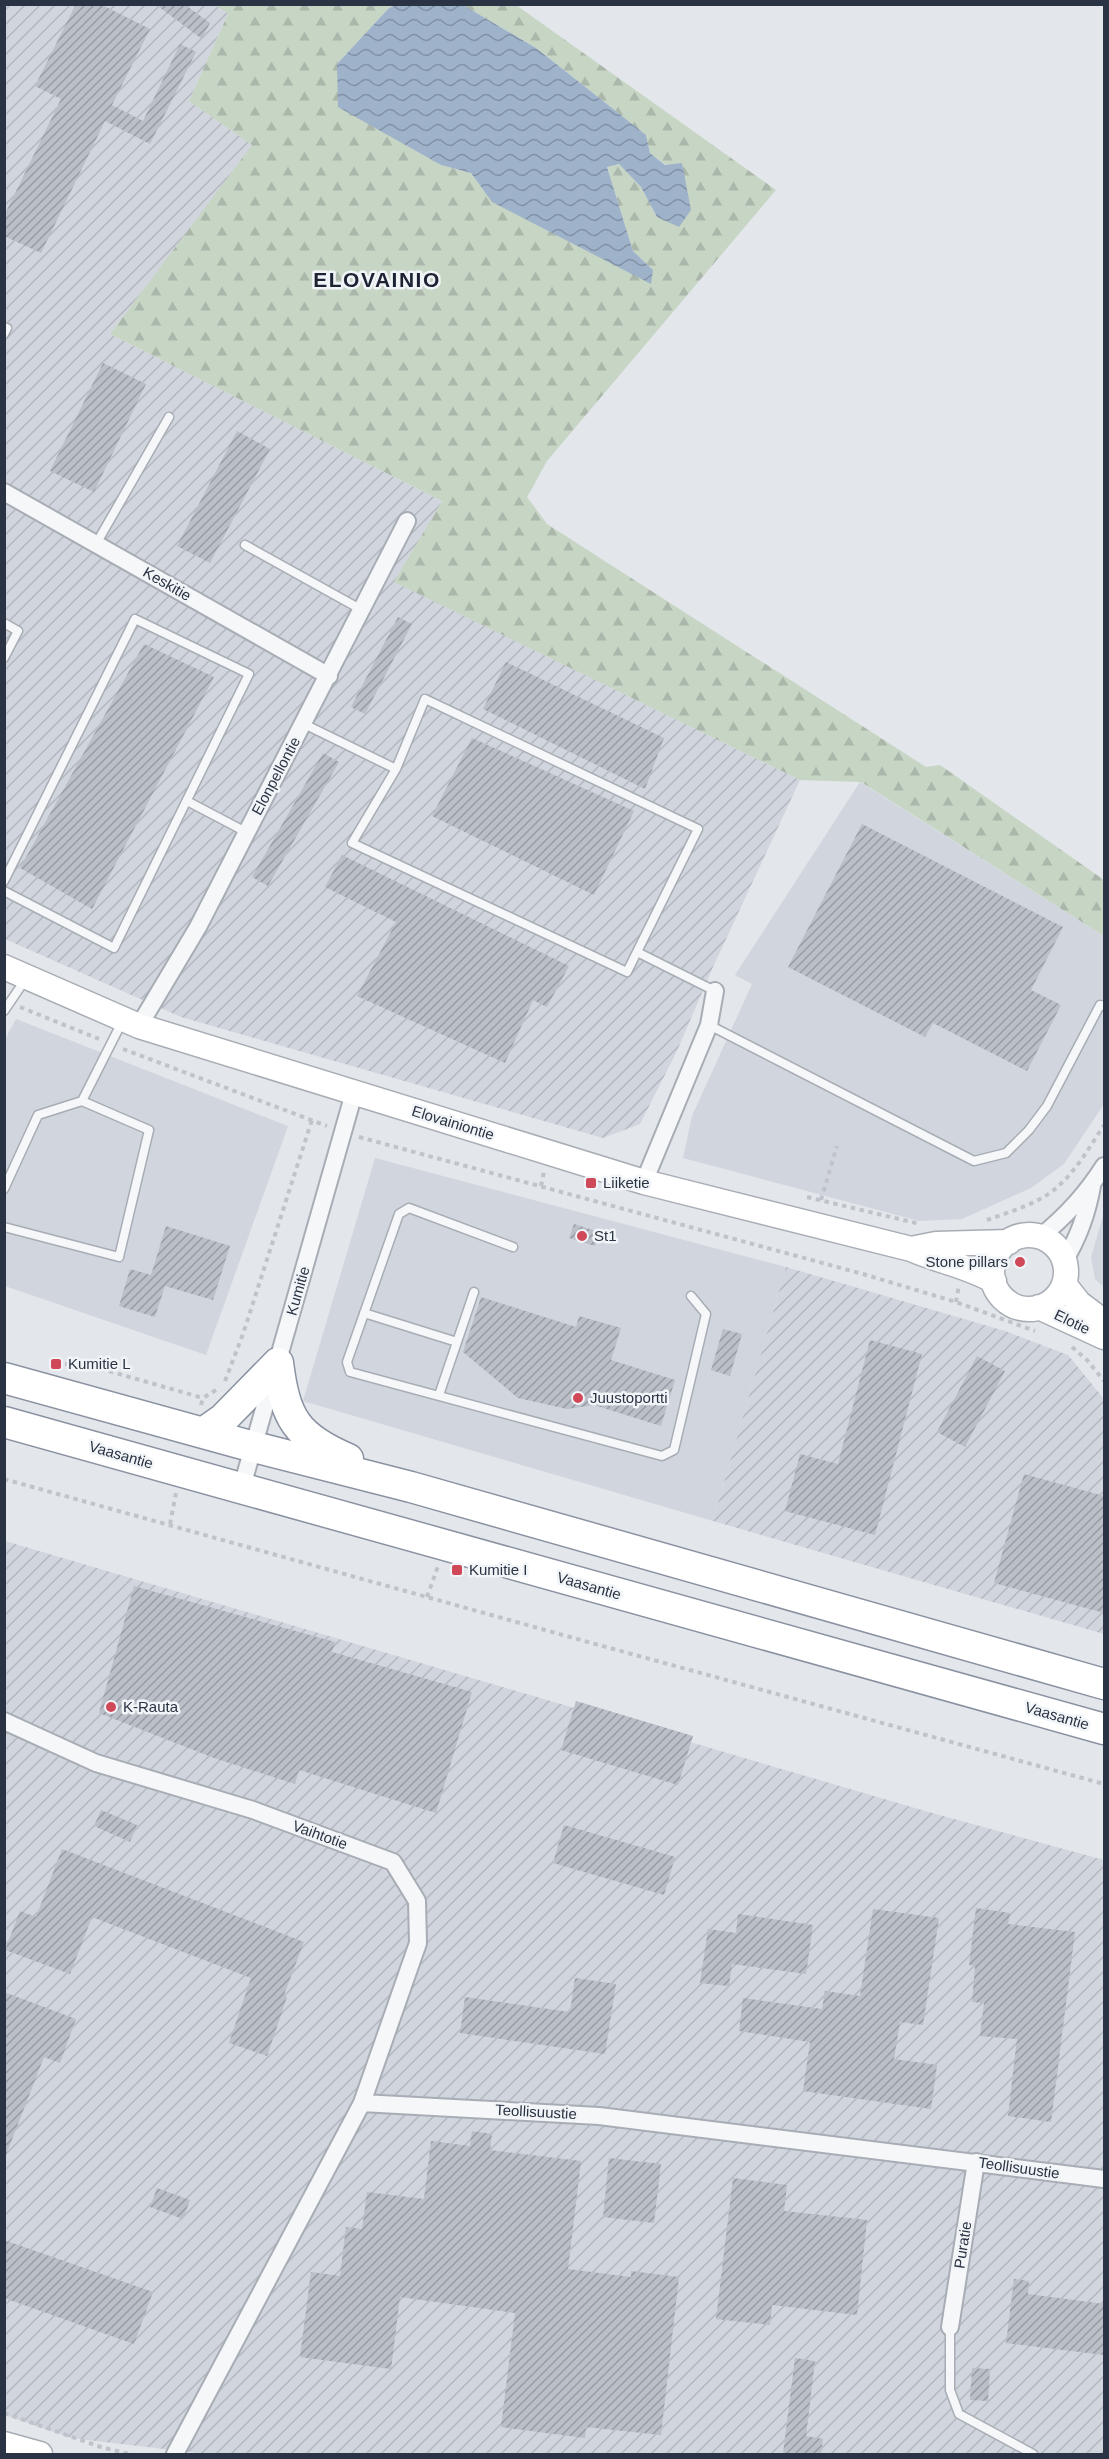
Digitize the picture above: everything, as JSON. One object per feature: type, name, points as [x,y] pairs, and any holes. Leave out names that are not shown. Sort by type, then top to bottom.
[{"type":"highway","points":[[198,1432],[223,1419],[278,1363]]},
{"type":"highway","points":[[278,1363],[284,1402],[294,1422],[311,1439],[342,1456],[411,1487]]},
{"type":"highway","points":[[4,1378],[254,1447],[411,1487],[1104,1684]]},
{"type":"highway","name":"Vaasantie","points":[[4,1422],[1104,1729]]},
{"type":"main road","name":"Elovainiontie","points":[[4,967],[131,1023],[644,1182],[911,1249],[936,1244],[964,1256],[994,1281]]},
{"type":"main road","points":[[1024,1236],[1040,1237],[1055,1246],[1064,1273],[1054,1299],[1039,1307],[1027,1308],[1011,1303],[998,1292],[993,1270],[995,1259],[1009,1242],[1024,1236]]},
{"type":"main road","name":"Elovainiontie","points":[[964,1256],[1009,1242]]},
{"type":"main road","name":"Elotie","points":[[1064,1273],[1074,1298],[1104,1322]]},
{"type":"main road","name":"Elotie","points":[[1039,1307],[1104,1337]]},
{"type":"main road","points":[[4,2444],[40,2454]]},
{"type":"street","name":"Keskitie","points":[[4,492],[329,676]]},
{"type":"street","name":"Elonpellontie","points":[[131,1023],[198,927],[407,521]]},
{"type":"street","points":[[644,1182],[709,1025],[715,991]]},
{"type":"street","name":"Kumitie","points":[[241,1490],[354,1093]]},
{"type":"street","points":[[1040,1237],[1062,1219],[1092,1186],[1104,1166]]},
{"type":"street","points":[[1064,1273],[1087,1212],[1092,1186]]},
{"type":"street","name":"Vaihtotie","points":[[4,1721],[96,1763],[253,1810],[393,1862],[417,1901],[418,1943],[362,2103]]},
{"type":"street","points":[[175,2454],[362,2103]]},
{"type":"street","name":"Teollisuustie","points":[[362,2103],[599,2116],[1104,2179]]},
{"type":"street","name":"Puratie","points":[[950,2327],[976,2162]]},
{"type":"lane","points":[[96,544],[169,417]]},
{"type":"lane","points":[[245,545],[362,610]]},
{"type":"lane","points":[[4,881],[135,619],[249,674],[114,948],[4,891]]},
{"type":"lane","points":[[4,623],[18,631],[4,658]]},
{"type":"lane","points":[[425,699],[698,829],[627,972],[352,843],[396,769],[425,699]]},
{"type":"lane","points":[[304,724],[396,769]]},
{"type":"lane","points":[[187,801],[246,832]]},
{"type":"lane","points":[[637,952],[715,991]]},
{"type":"lane","points":[[7,1007],[27,977]]},
{"type":"lane","points":[[709,1025],[974,1161],[1006,1154],[1029,1130],[1047,1106],[1100,1005],[1104,1006]]},
{"type":"lane","points":[[82,1101],[111,1044],[131,1023]]},
{"type":"lane","points":[[4,1189],[38,1115],[82,1101],[149,1131],[119,1257],[4,1227]]},
{"type":"lane","points":[[513,1247],[409,1208],[399,1214],[348,1362],[350,1372],[662,1456],[674,1450],[706,1314],[691,1296]]},
{"type":"lane","points":[[439,1395],[474,1293]]},
{"type":"lane","points":[[364,1313],[457,1342]]},
{"type":"lane","points":[[950,2327],[950,2390],[959,2414],[1033,2454]]},
{"type":"path","points":[[7,1007],[343,1131],[863,1274],[956,1302],[1038,1332]]},
{"type":"path","points":[[56,1364],[84,1364],[203,1398],[221,1387],[232,1368],[312,1120]]},
{"type":"path","points":[[956,1302],[968,1226],[1041,1198],[1063,1181],[1080,1161],[1104,1125]]},
{"type":"path","points":[[821,1200],[837,1146]]},
{"type":"path","points":[[541,1186],[544,1171]]},
{"type":"path","points":[[807,1197],[927,1226]]},
{"type":"path","points":[[1065,1343],[1087,1360],[1104,1381]]},
{"type":"path","points":[[198,1432],[203,1398]]},
{"type":"path","points":[[170,1524],[181,1472]]},
{"type":"path","points":[[4,1479],[1104,1784]]},
{"type":"path","points":[[427,1597],[438,1565]]},
{"type":"path","points":[[4,2413],[101,2447],[129,2454]]},
{"type":"shaded area","points":[[5,5],[215,5],[228,14],[189,101],[253,145],[110,334],[442,501],[395,582],[800,780],[713,967],[677,1051],[640,1124],[603,1138],[181,1017],[5,939]]},
{"type":"shaded area","points":[[860,782],[1104,936],[1104,1104],[1064,1164],[1031,1188],[962,1219],[919,1221],[683,1158],[692,1116],[752,984],[735,975]]},
{"type":"shaded area","points":[[16,1019],[288,1126],[206,1355],[5,1286],[4,1041]]},
{"type":"shaded area","points":[[375,1158],[786,1267],[713,1521],[303,1401]]},
{"type":"shaded area","points":[[1104,1213],[1104,1287],[1095,1279],[1091,1257]]},
{"type":"shaded area","points":[[786,1267],[1005,1331],[1068,1355],[1104,1399],[1104,1634],[713,1521]]},
{"type":"shaded area","points":[[5,1541],[925,1811],[1104,1860],[1104,2454],[206,2454],[71,2438],[5,2415]]},
{"type":"green space","points":[[215,5],[397,5],[388,9],[337,64],[441,165],[471,173],[492,202],[653,270],[633,251],[607,167],[619,164],[641,187],[657,217],[666,165],[650,153],[646,135],[536,48],[463,5],[516,5],[776,190],[547,461],[527,497],[547,524],[926,767],[940,765],[1104,880],[1104,936],[861,782],[800,780],[394,582],[442,501],[110,334],[252,145],[189,101],[228,14]]},
{"type":"water","points":[[397,4],[463,5],[536,48],[646,135],[650,153],[665,165],[682,163],[691,210],[679,227],[657,217],[641,187],[619,164],[607,167],[633,251],[653,270],[651,284],[492,202],[471,173],[441,165],[338,107],[337,64],[388,9]]},
{"type":"building","points":[[76,4],[100,4],[150,29],[112,105],[143,121],[180,44],[196,52],[150,144],[105,121],[41,253],[4,236],[4,216],[61,99],[35,86]]},
{"type":"building","points":[[155,4],[184,4],[210,23],[202,39]]},
{"type":"building","points":[[103,363],[146,384],[94,492],[50,471]]},
{"type":"building","points":[[237,431],[270,449],[210,563],[177,546]]},
{"type":"building","points":[[398,617],[412,624],[365,714],[351,707]]},
{"type":"building","points":[[144,644],[214,677],[92,909],[20,868]]},
{"type":"building","points":[[506,662],[664,738],[645,789],[483,709]]},
{"type":"building","points":[[472,738],[634,811],[594,895],[432,816]]},
{"type":"building","points":[[323,753],[339,762],[268,886],[252,877]]},
{"type":"building","points":[[862,824],[1063,927],[1031,990],[1061,1005],[1027,1071],[933,1023],[925,1037],[788,967]]},
{"type":"building","points":[[342,855],[569,966],[547,1007],[533,1000],[505,1063],[357,996],[396,922],[325,887]]},
{"type":"building","points":[[574,1224],[599,1232],[595,1246],[569,1238]]},
{"type":"building","points":[[166,1226],[230,1246],[213,1300],[165,1286],[155,1317],[119,1306],[130,1269],[151,1275]]},
{"type":"building","points":[[481,1297],[576,1327],[579,1316],[621,1328],[611,1360],[675,1380],[661,1426],[594,1405],[567,1409],[518,1398],[463,1352]]},
{"type":"building","points":[[723,1329],[742,1334],[730,1376],[711,1370]]},
{"type":"building","points":[[870,1340],[922,1354],[875,1535],[785,1511],[800,1454],[838,1464]]},
{"type":"building","points":[[977,1356],[1005,1371],[965,1447],[937,1432]]},
{"type":"building","points":[[1024,1474],[1104,1496],[1104,1613],[994,1583]]},
{"type":"building","points":[[134,1586],[335,1642],[332,1652],[472,1692],[436,1813],[299,1770],[295,1784],[214,1758],[99,1713]]},
{"type":"building","points":[[576,1701],[693,1736],[678,1785],[561,1750]]},
{"type":"building","points":[[101,1810],[137,1825],[130,1842],[94,1826]]},
{"type":"building","points":[[564,1825],[675,1857],[664,1895],[553,1863]]},
{"type":"building","points":[[62,1849],[304,1942],[284,1995],[287,1997],[267,2056],[229,2043],[251,1978],[92,1917],[70,1974],[5,1950],[20,1911],[36,1917]]},
{"type":"building","points":[[976,1908],[1010,1913],[1008,1924],[1075,1932],[1051,2122],[1008,2116],[1017,2039],[980,2036],[984,2003],[972,2002],[975,1966],[969,1965]]},
{"type":"building","points":[[873,1909],[939,1918],[923,2025],[900,2022],[894,2059],[937,2065],[931,2109],[803,2091],[810,2042],[739,2031],[743,1998],[822,2009],[825,1991],[860,1996]]},
{"type":"building","points":[[738,1914],[813,1925],[806,1974],[732,1964],[729,1986],[700,1983],[708,1929],[736,1933]]},
{"type":"building","points":[[575,1978],[616,1984],[605,2054],[460,2033],[465,1997],[570,2012]]},
{"type":"building","points":[[4,1992],[76,2019],[60,2063],[44,2057],[6,2155]]},
{"type":"building","points":[[472,2131],[492,2134],[490,2150],[581,2161],[568,2269],[631,2277],[631,2271],[679,2277],[661,2435],[586,2427],[585,2438],[501,2427],[515,2313],[400,2297],[391,2369],[300,2357],[311,2272],[340,2276],[346,2227],[362,2229],[367,2192],[424,2199],[431,2141],[470,2146]]},
{"type":"building","points":[[609,2158],[661,2164],[654,2223],[603,2217]]},
{"type":"building","points":[[733,2178],[787,2185],[784,2211],[867,2220],[857,2315],[772,2305],[770,2325],[716,2319]]},
{"type":"building","points":[[157,2188],[190,2200],[183,2219],[150,2207]]},
{"type":"building","points":[[4,2240],[153,2292],[134,2344],[4,2298]]},
{"type":"building","points":[[1014,2279],[1029,2281],[1028,2294],[1104,2304],[1104,2355],[1006,2343]]},
{"type":"building","points":[[795,2358],[815,2361],[806,2436],[823,2439],[821,2454],[783,2454]]},
{"type":"building","points":[[972,2368],[990,2369],[988,2401],[970,2400]]},
{"type":"place","name":"Liiketie","points":[[591,1183]]},
{"type":"place","name":"St1","points":[[582,1236]]},
{"type":"place","name":"Stone pillars","points":[[1020,1262]]},
{"type":"place","name":"Kumitie L","points":[[56,1364]]},
{"type":"place","name":"Juustoportti","points":[[578,1398]]},
{"type":"place","name":"Kumitie I","points":[[457,1570]]},
{"type":"place","name":"K-Rauta","points":[[111,1707]]},
{"type":"district","name":"ELOVAINIO","points":[[377,280]]}]
